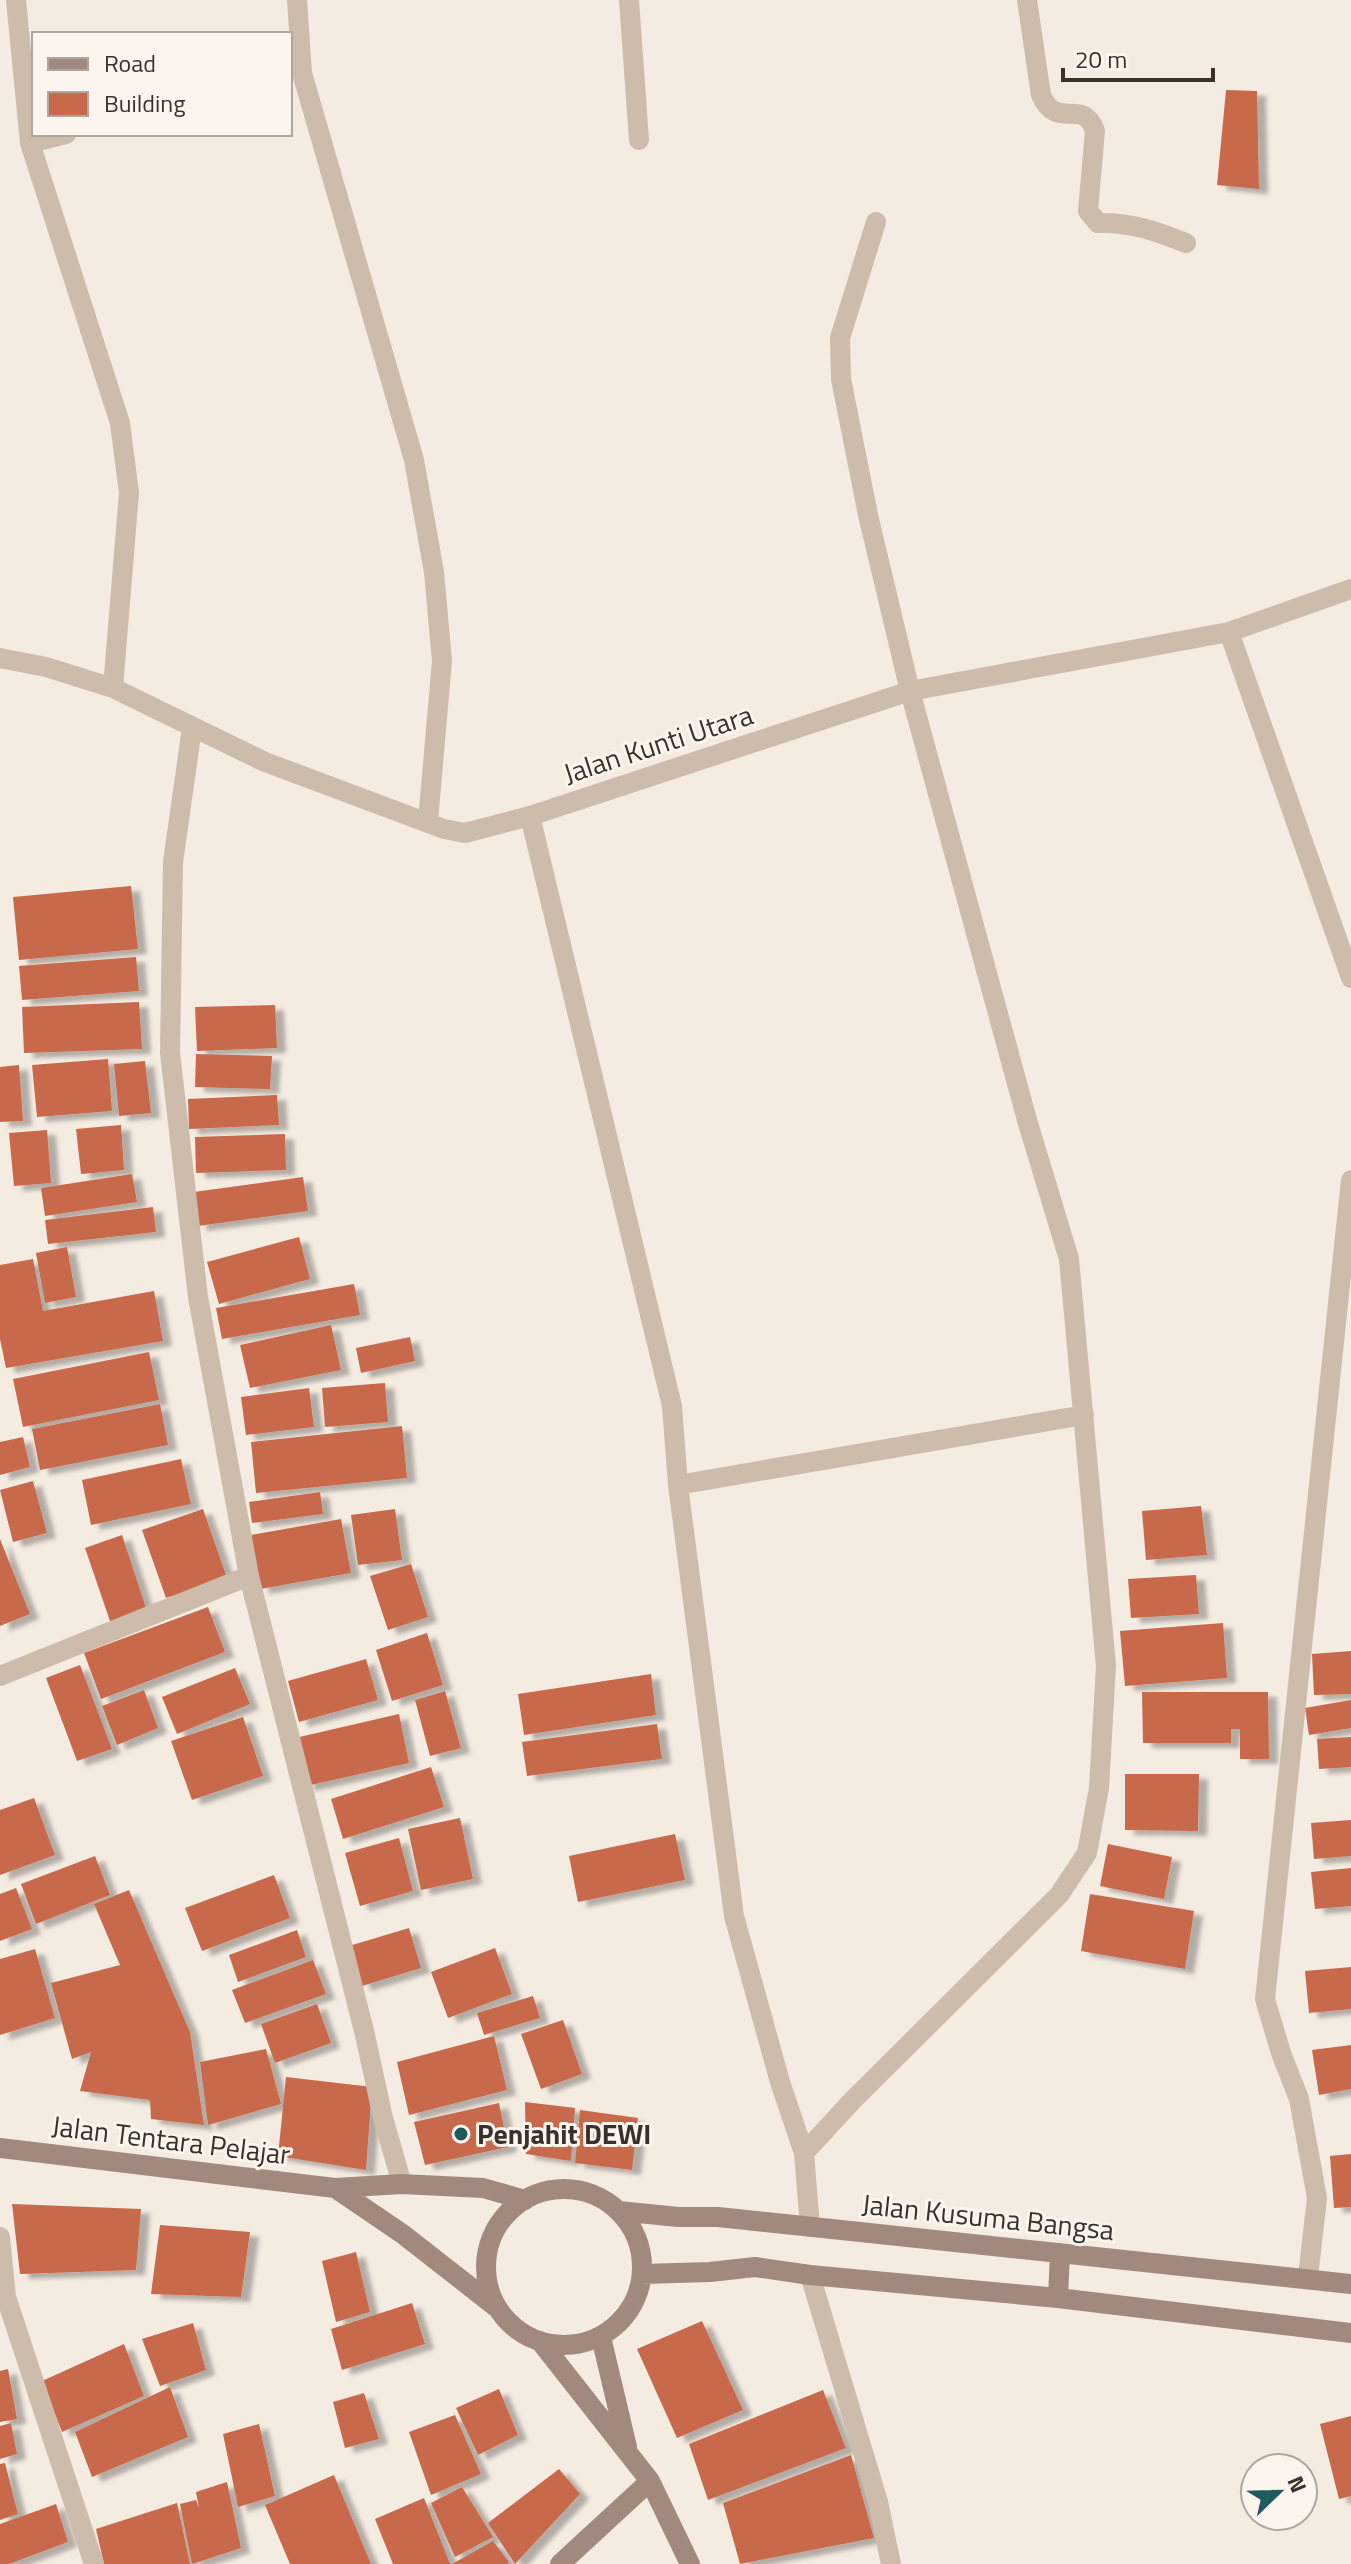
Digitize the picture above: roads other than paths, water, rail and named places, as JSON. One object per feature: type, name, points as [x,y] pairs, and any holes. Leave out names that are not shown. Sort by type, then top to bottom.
[{"type":"street","points":[[16,0],[30,143],[120,423],[129,493],[113,688]]},
{"type":"street","points":[[297,0],[296,75],[414,460],[434,572],[442,661],[428,821]]},
{"type":"street","points":[[629,0],[639,140]]},
{"type":"street","points":[[1027,0],[1041,95],[1046,105],[1060,115],[1082,114],[1091,120],[1095,131],[1090,217],[1098,223],[1122,222],[1156,231],[1186,243]]},
{"type":"street","points":[[30,143],[58,136]]},
{"type":"street","points":[[804,2153],[852,2101],[1059,1895],[1087,1853],[1099,1788],[1106,1666],[1069,1259],[1027,1120],[910,691],[868,515],[841,379],[840,338],[876,222]]},
{"type":"street","name":"Jalan Kunti Utara","points":[[0,658],[46,667],[113,688],[178,717],[192,728],[294,773],[444,829],[465,833],[530,816],[910,691],[1229,632],[1351,589]]},
{"type":"street","points":[[1229,632],[1351,978]]},
{"type":"street","points":[[192,728],[173,862],[170,1053],[198,1297],[249,1576],[402,2184]]},
{"type":"street","points":[[530,816],[672,1406],[678,1485],[734,1916],[780,2082],[804,2153],[810,2227]]},
{"type":"street","points":[[1308,2277],[1317,2198],[1299,2099],[1265,1999],[1351,1180]]},
{"type":"street","points":[[678,1485],[1084,1415]]},
{"type":"street","points":[[0,1676],[249,1576]]},
{"type":"street","name":"Jalan Tentara Pelajar","points":[[0,2148],[335,2188],[402,2184],[483,2188],[525,2200]]},
{"type":"street","name":"Jalan Tentara Pelajar","points":[[335,2188],[404,2235],[496,2307]]},
{"type":"street","points":[[574,2190],[598,2197],[619,2211],[632,2229],[640,2251],[642,2274],[636,2298],[622,2321],[601,2337],[579,2344],[555,2345],[532,2339],[512,2326],[496,2307],[487,2284],[486,2260],[492,2236],[506,2215],[525,2200],[549,2191],[574,2190]]},
{"type":"street","name":"Jalan Kusuma Bangsa","points":[[619,2211],[678,2217],[718,2217],[1308,2277],[1351,2284]]},
{"type":"street","points":[[0,2237],[6,2297],[94,2564]]},
{"type":"street","points":[[1058,2298],[1060,2253]]},
{"type":"street","points":[[642,2274],[755,2267],[1058,2298],[1351,2333]]},
{"type":"street","points":[[810,2275],[878,2502],[891,2564]]},
{"type":"street","points":[[601,2337],[629,2455]]},
{"type":"street","points":[[540,2341],[650,2481],[690,2564]]},
{"type":"street","points":[[560,2564],[650,2481]]},
{"type":"place","name":"Penjahit DEWI","points":[[461,2134]]}]
